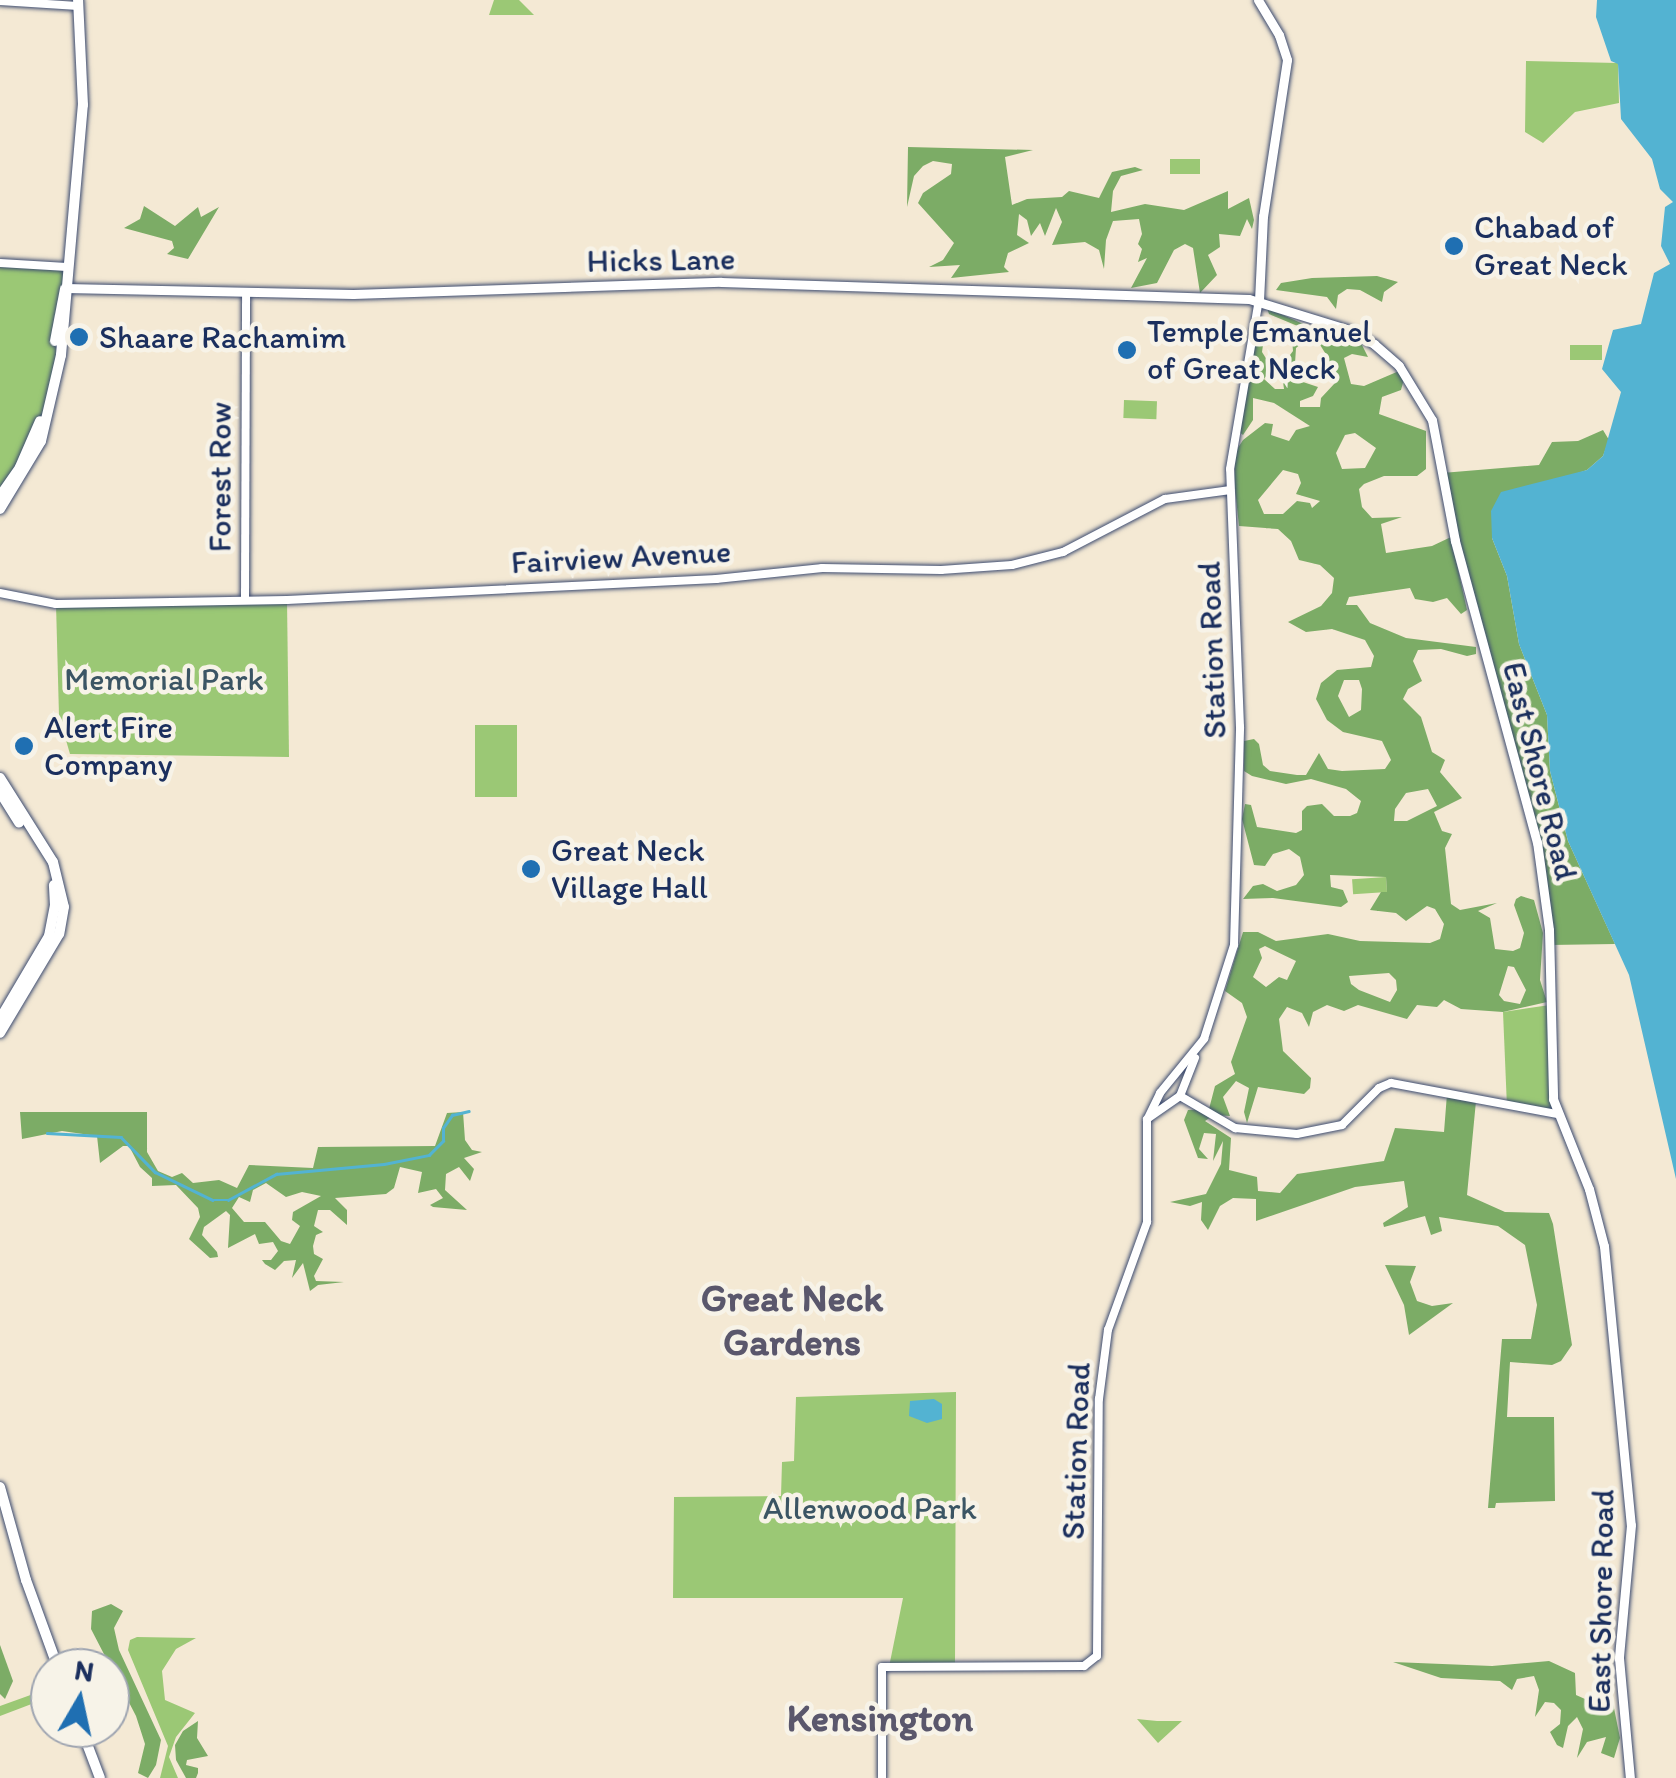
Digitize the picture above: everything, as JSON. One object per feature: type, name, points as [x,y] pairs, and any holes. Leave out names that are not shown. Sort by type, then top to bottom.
[{"type":"main road","points":[[1258,0],[1279,35],[1287,60],[1263,216],[1259,300]]},
{"type":"main road","points":[[0,504],[27,470],[50,414],[68,298],[65,288],[83,105],[78,3]]},
{"type":"main road","name":"Hicks Lane","points":[[65,288],[354,294],[721,282],[1259,300]]},
{"type":"main road","name":"East Shore Road","points":[[1259,300],[1346,329],[1374,344],[1414,384],[1432,420],[1456,541],[1543,871],[1550,962],[1549,1062],[1556,1114],[1599,1218],[1618,1365],[1631,1538],[1620,1685],[1630,1778]]},
{"type":"main road","points":[[0,778],[52,862],[64,906],[58,934],[0,1033]]},
{"type":"main road","points":[[0,792],[46,865],[56,906],[49,936],[0,1019]]},
{"type":"main road","points":[[0,1487],[26,1580],[51,1648]]},
{"type":"main road","points":[[89,1748],[100,1778]]},
{"type":"street","points":[[0,1],[78,3]]},
{"type":"street","points":[[0,263],[67,267]]},
{"type":"street","name":"Forest Row","points":[[246,292],[246,600]]},
{"type":"street","name":"Station Road","points":[[1180,1096],[1235,942],[1240,747],[1230,490],[1238,408],[1259,300]]},
{"type":"street","name":"Fairview Avenue","points":[[0,593],[56,604],[246,600],[716,578],[822,568],[942,570],[1025,564],[1063,552],[1165,499],[1230,490]]},
{"type":"street","name":"Station Road","points":[[882,1778],[882,1666],[1084,1666],[1095,1660],[1099,1400],[1108,1330],[1147,1222],[1147,1120],[1160,1093],[1196,1053]]},
{"type":"street","points":[[1147,1120],[1180,1096],[1234,1128],[1298,1134],[1342,1125],[1380,1088],[1391,1084],[1556,1114]]},
{"type":"green space","points":[[494,0],[519,0],[534,15],[489,15]]},
{"type":"green space","points":[[1526,61],[1618,63],[1619,103],[1575,112],[1543,143],[1525,132]]},
{"type":"green space","points":[[908,147],[1033,150],[1005,157],[1012,205],[1027,199],[1062,197],[1069,191],[1099,198],[1112,172],[1135,167],[1143,170],[1121,176],[1113,191],[1111,212],[1145,204],[1184,210],[1228,191],[1228,209],[1249,198],[1252,229],[1247,219],[1240,236],[1219,234],[1220,247],[1208,255],[1217,275],[1200,293],[1193,248],[1185,244],[1174,250],[1157,283],[1131,288],[1147,258],[1138,262],[1142,249],[1138,244],[1142,234],[1139,219],[1113,221],[1106,240],[1104,269],[1099,250],[1085,242],[1052,245],[1062,222],[1056,208],[1045,236],[1040,223],[1031,236],[1027,220],[1019,214],[1017,235],[1029,243],[1008,253],[1004,267],[1009,272],[951,278],[960,265],[929,267],[943,260],[954,243],[918,203],[923,193],[951,174],[952,164],[933,161],[923,166],[914,176],[907,207]]},
{"type":"green space","points":[[1170,159],[1200,159],[1200,174],[1170,174]]},
{"type":"green space","points":[[144,206],[175,226],[198,207],[201,217],[219,207],[188,259],[167,254],[174,248],[172,241],[124,228],[140,219]]},
{"type":"green space","points":[[0,263],[67,267],[49,405],[0,504]]},
{"type":"green space","points":[[1377,276],[1398,282],[1384,292],[1382,302],[1360,290],[1347,289],[1338,295],[1336,309],[1327,297],[1276,290],[1281,283],[1312,278]]},
{"type":"green space","points":[[1267,308],[1335,338],[1360,341],[1368,357],[1352,354],[1344,358],[1351,384],[1364,386],[1399,371],[1404,379],[1401,390],[1382,397],[1379,414],[1426,431],[1426,469],[1417,476],[1384,476],[1364,484],[1359,489],[1362,507],[1372,518],[1402,517],[1381,524],[1386,553],[1432,546],[1451,537],[1467,610],[1461,614],[1447,598],[1433,602],[1415,599],[1410,588],[1349,597],[1346,605],[1357,605],[1370,623],[1406,638],[1476,647],[1476,654],[1467,656],[1441,649],[1418,650],[1413,661],[1422,681],[1408,689],[1403,699],[1421,717],[1432,752],[1445,760],[1440,772],[1462,798],[1434,812],[1442,831],[1452,834],[1445,848],[1451,904],[1460,910],[1497,903],[1478,911],[1490,918],[1495,949],[1513,951],[1520,948],[1524,933],[1514,905],[1516,899],[1521,896],[1534,900],[1543,933],[1540,980],[1547,1002],[1503,1012],[1461,1009],[1444,1000],[1437,1007],[1417,1005],[1407,1019],[1358,1005],[1344,1011],[1327,1005],[1313,1012],[1309,1027],[1302,1013],[1287,1007],[1279,1019],[1283,1051],[1311,1078],[1310,1088],[1304,1094],[1258,1087],[1247,1123],[1244,1112],[1249,1088],[1236,1081],[1223,1097],[1230,1116],[1214,1115],[1205,1121],[1231,1138],[1229,1170],[1257,1177],[1258,1191],[1280,1193],[1297,1174],[1384,1161],[1395,1128],[1444,1132],[1447,1094],[1476,1101],[1467,1195],[1505,1212],[1549,1213],[1553,1224],[1572,1345],[1561,1361],[1552,1365],[1510,1362],[1507,1417],[1554,1417],[1555,1501],[1496,1503],[1495,1508],[1488,1508],[1502,1339],[1531,1339],[1537,1305],[1525,1245],[1498,1226],[1439,1217],[1442,1231],[1431,1235],[1425,1216],[1384,1227],[1383,1223],[1408,1207],[1404,1181],[1355,1187],[1256,1221],[1256,1199],[1233,1198],[1220,1206],[1208,1230],[1201,1220],[1202,1202],[1190,1206],[1170,1202],[1206,1194],[1221,1164],[1223,1141],[1213,1161],[1216,1134],[1204,1133],[1199,1149],[1208,1159],[1198,1158],[1184,1120],[1188,1110],[1209,1109],[1215,1086],[1235,1074],[1231,1062],[1247,1017],[1242,1003],[1225,991],[1243,932],[1258,932],[1276,941],[1328,934],[1360,941],[1430,943],[1440,939],[1444,924],[1435,909],[1427,906],[1406,921],[1396,913],[1370,910],[1381,892],[1387,892],[1386,877],[1330,875],[1331,887],[1343,890],[1348,902],[1341,907],[1273,898],[1243,899],[1253,886],[1263,884],[1277,891],[1296,885],[1304,875],[1300,857],[1289,849],[1273,854],[1265,866],[1254,865],[1242,819],[1245,804],[1251,805],[1257,827],[1296,833],[1302,830],[1302,811],[1307,806],[1322,804],[1334,816],[1350,816],[1357,813],[1361,801],[1346,789],[1311,779],[1286,784],[1252,776],[1244,771],[1244,741],[1254,739],[1259,744],[1263,765],[1270,771],[1297,775],[1306,775],[1319,753],[1328,769],[1342,771],[1385,769],[1391,760],[1382,741],[1343,732],[1327,720],[1316,699],[1321,683],[1337,670],[1371,667],[1374,656],[1365,640],[1332,629],[1306,632],[1288,622],[1321,606],[1332,593],[1334,578],[1320,565],[1299,560],[1291,541],[1278,529],[1239,526],[1234,479],[1236,451],[1243,440],[1265,423],[1273,424],[1271,435],[1289,441],[1296,430],[1310,426],[1274,403],[1253,398],[1253,420],[1243,435],[1238,431],[1258,324],[1266,324],[1262,352],[1272,368],[1264,379],[1275,389],[1284,389],[1281,367],[1293,351],[1292,339],[1300,333],[1303,342],[1296,348],[1294,379],[1318,387],[1313,396],[1300,401],[1300,407],[1320,407],[1321,398],[1335,383],[1327,356],[1312,332],[1269,314]],"holes":[[[1355,433],[1376,448],[1365,468],[1342,469],[1336,453],[1345,435]],[[1283,470],[1298,474],[1301,483],[1296,494],[1320,501],[1312,508],[1310,503],[1297,501],[1283,514],[1264,514],[1258,500]],[[1344,680],[1359,680],[1361,710],[1349,717],[1338,696]],[[1428,789],[1437,806],[1407,821],[1394,821],[1395,809],[1406,793]],[[1265,946],[1296,961],[1287,980],[1279,977],[1266,987],[1253,977],[1262,958],[1259,949]],[[1508,966],[1514,967],[1526,990],[1520,1004],[1504,1001],[1499,995]],[[1389,973],[1396,980],[1397,990],[1390,1002],[1351,984],[1349,976]]]},
{"type":"green space","points":[[1570,345],[1602,345],[1602,360],[1570,360]]},
{"type":"green space","points":[[1124,400],[1157,401],[1156,419],[1123,418]]},
{"type":"green space","points":[[1603,430],[1609,440],[1603,456],[1587,470],[1550,483],[1492,538],[1507,576],[1519,644],[1547,715],[1550,771],[1568,841],[1615,944],[1550,945],[1544,875],[1442,473],[1539,465],[1552,442],[1578,441]]},
{"type":"green space","name":"Memorial Park","points":[[287,600],[289,757],[70,754],[59,716],[56,604]]},
{"type":"green space","points":[[475,725],[517,725],[517,797],[475,797]]},
{"type":"green space","points":[[1386,877],[1387,892],[1353,894],[1352,879]]},
{"type":"green space","points":[[1550,1005],[1556,1114],[1507,1107],[1503,1012]]},
{"type":"green space","points":[[20,1112],[147,1112],[147,1152],[158,1171],[172,1177],[182,1173],[193,1183],[219,1180],[237,1188],[249,1165],[313,1168],[318,1147],[435,1146],[447,1113],[463,1112],[465,1140],[472,1150],[482,1152],[464,1158],[474,1169],[470,1181],[459,1167],[446,1174],[445,1190],[467,1210],[433,1207],[430,1205],[443,1198],[436,1189],[418,1193],[422,1172],[400,1167],[394,1188],[386,1194],[335,1198],[347,1210],[347,1225],[330,1210],[318,1210],[314,1226],[323,1232],[316,1235],[313,1246],[314,1254],[323,1259],[314,1276],[316,1281],[344,1282],[318,1285],[310,1291],[303,1263],[292,1278],[296,1260],[284,1261],[275,1270],[265,1264],[262,1260],[271,1260],[278,1251],[273,1242],[259,1244],[255,1234],[228,1248],[230,1215],[226,1211],[204,1227],[202,1235],[218,1257],[210,1258],[189,1239],[200,1217],[198,1208],[176,1185],[152,1186],[152,1178],[140,1167],[129,1146],[123,1146],[100,1163],[97,1136],[62,1131],[22,1139]],"holes":[[[266,1183],[286,1197],[302,1192],[321,1196],[293,1212],[292,1220],[300,1226],[290,1244],[281,1241],[265,1222],[244,1222],[232,1208],[239,1197],[250,1202],[253,1190]]]},
{"type":"green space","points":[[1385,1265],[1416,1266],[1410,1282],[1417,1301],[1432,1306],[1453,1303],[1409,1335],[1404,1305]]},
{"type":"green space","name":"Allenwood Park","points":[[956,1392],[955,1666],[889,1667],[903,1598],[673,1598],[674,1497],[781,1496],[782,1462],[794,1461],[796,1397]]},
{"type":"green space","points":[[111,1604],[123,1611],[114,1628],[119,1648],[101,1648],[91,1629],[92,1611]]},
{"type":"green space","points":[[196,1638],[176,1649],[162,1671],[165,1700],[195,1713],[176,1737],[169,1757],[178,1778],[160,1778],[168,1746],[130,1655],[130,1640]]},
{"type":"green space","points":[[0,1645],[13,1681],[5,1699],[0,1694]]},
{"type":"green space","points":[[1549,1661],[1575,1673],[1576,1695],[1585,1699],[1594,1693],[1606,1668],[1620,1738],[1614,1758],[1601,1753],[1606,1737],[1587,1742],[1577,1758],[1583,1729],[1577,1717],[1568,1726],[1563,1748],[1557,1745],[1550,1732],[1560,1724],[1561,1710],[1554,1703],[1545,1702],[1535,1717],[1539,1690],[1534,1676],[1517,1679],[1512,1690],[1500,1681],[1441,1678],[1393,1662],[1492,1666]]},
{"type":"green space","points":[[130,1674],[161,1740],[156,1765],[148,1778],[138,1773],[145,1744],[130,1704]]},
{"type":"green space","points":[[30,1695],[30,1705],[0,1716],[0,1706]]},
{"type":"green space","points":[[1137,1719],[1157,1721],[1182,1721],[1158,1743]]},
{"type":"green space","points":[[198,1721],[197,1738],[208,1756],[187,1760],[186,1765],[198,1768],[198,1773],[196,1778],[186,1778],[176,1760],[175,1745],[183,1731]]},
{"type":"water","points":[[1597,0],[1676,0],[1676,1179],[1629,975],[1568,841],[1550,771],[1547,715],[1519,644],[1507,576],[1492,538],[1491,511],[1501,492],[1587,470],[1603,456],[1621,392],[1602,369],[1613,330],[1641,324],[1654,273],[1670,264],[1661,246],[1665,207],[1673,202],[1660,189],[1652,159],[1621,119],[1618,64],[1611,61],[1596,17]]},
{"type":"water","points":[[934,1399],[942,1404],[942,1419],[927,1423],[909,1416],[910,1401]]},
{"type":"waterway","points":[[47,1133],[121,1137],[155,1172],[213,1200],[228,1200],[276,1174],[384,1164],[429,1155],[443,1141],[443,1128],[452,1115],[469,1111]]},
{"type":"place","name":"Chabad of Great Neck","points":[[1454,246]]},
{"type":"place","name":"Shaare Rachamim","points":[[79,337]]},
{"type":"place","name":"Temple Emanuel of Great Neck","points":[[1127,350]]},
{"type":"place","name":"Alert Fire Company","points":[[24,746]]},
{"type":"place","name":"Great Neck Village Hall","points":[[531,869]]},
{"type":"district","name":"Great Neck Gardens","points":[[792,1321]]},
{"type":"district","name":"Kensington","points":[[880,1719]]}]
